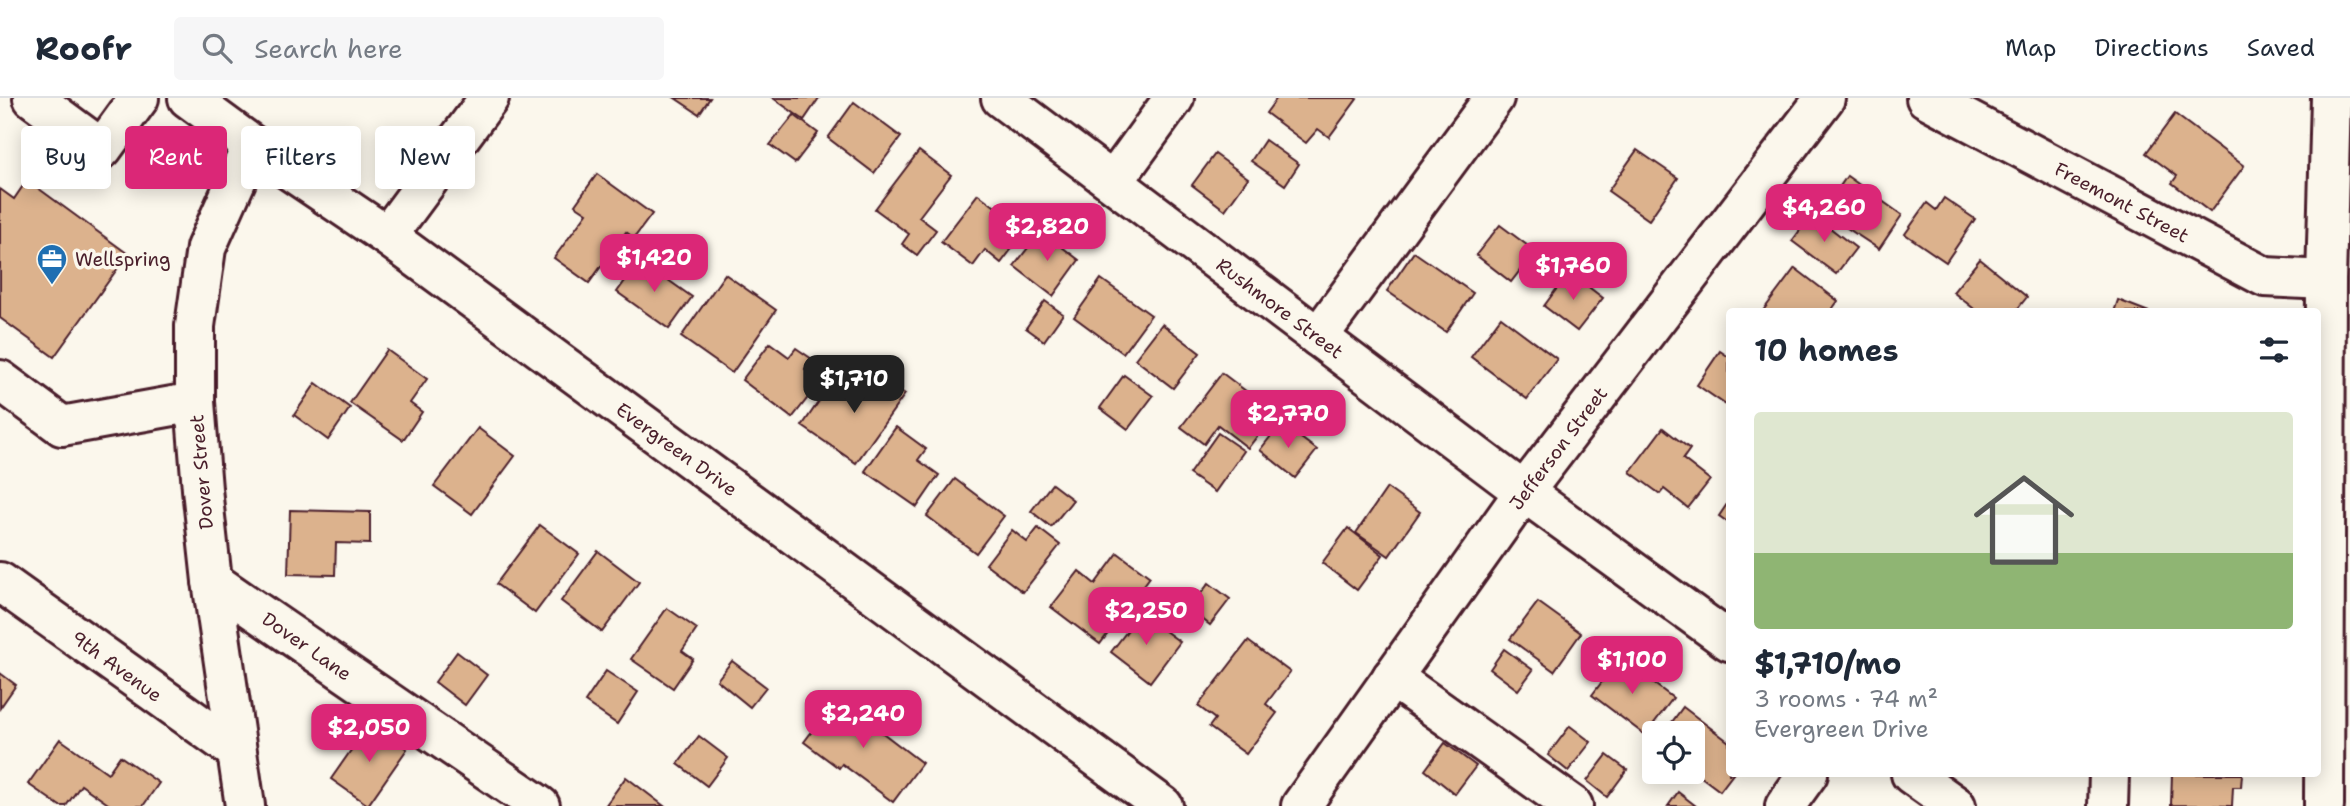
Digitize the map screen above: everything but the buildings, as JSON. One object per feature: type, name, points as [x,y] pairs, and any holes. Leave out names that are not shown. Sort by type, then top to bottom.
[{"type":"street","points":[[33,98],[102,149],[139,98]]},
{"type":"street","name":"Evergreen Drive","points":[[188,98],[241,137]]},
{"type":"street","points":[[387,236],[489,98]]},
{"type":"street","name":"Rushmore Street","points":[[1001,98],[1524,492],[1726,639]]},
{"type":"street","points":[[1114,181],[1174,98]]},
{"type":"street","points":[[1318,337],[1494,98]]},
{"type":"street","name":"Jefferson Street","points":[[1301,806],[1524,492],[1825,98]]},
{"type":"street","name":"Freemont Street","points":[[1926,98],[2265,277],[2326,280]]},
{"type":"street","points":[[2323,806],[2338,372],[2326,280],[2331,98]]},
{"type":"street","name":"Dover Street","points":[[241,170],[206,248],[195,326],[195,402],[212,580],[245,806]]},
{"type":"street","name":"Evergreen Drive","points":[[317,189],[387,236],[1163,806]]},
{"type":"street","points":[[0,380],[62,426],[195,402]]},
{"type":"street","name":"Dover Lane","points":[[212,580],[540,806]]},
{"type":"street","name":"9th Avenue","points":[[0,582],[235,750]]},
{"type":"street","points":[[1392,677],[1573,806]]},
{"type":"street","points":[[1785,806],[1806,777]]},
{"type":"street","points":[[2108,806],[2109,777]]},
{"type":"street","points":[[1912,787],[1956,806]]},
{"type":"place","name":"Wellspring","points":[[52,286]]}]
